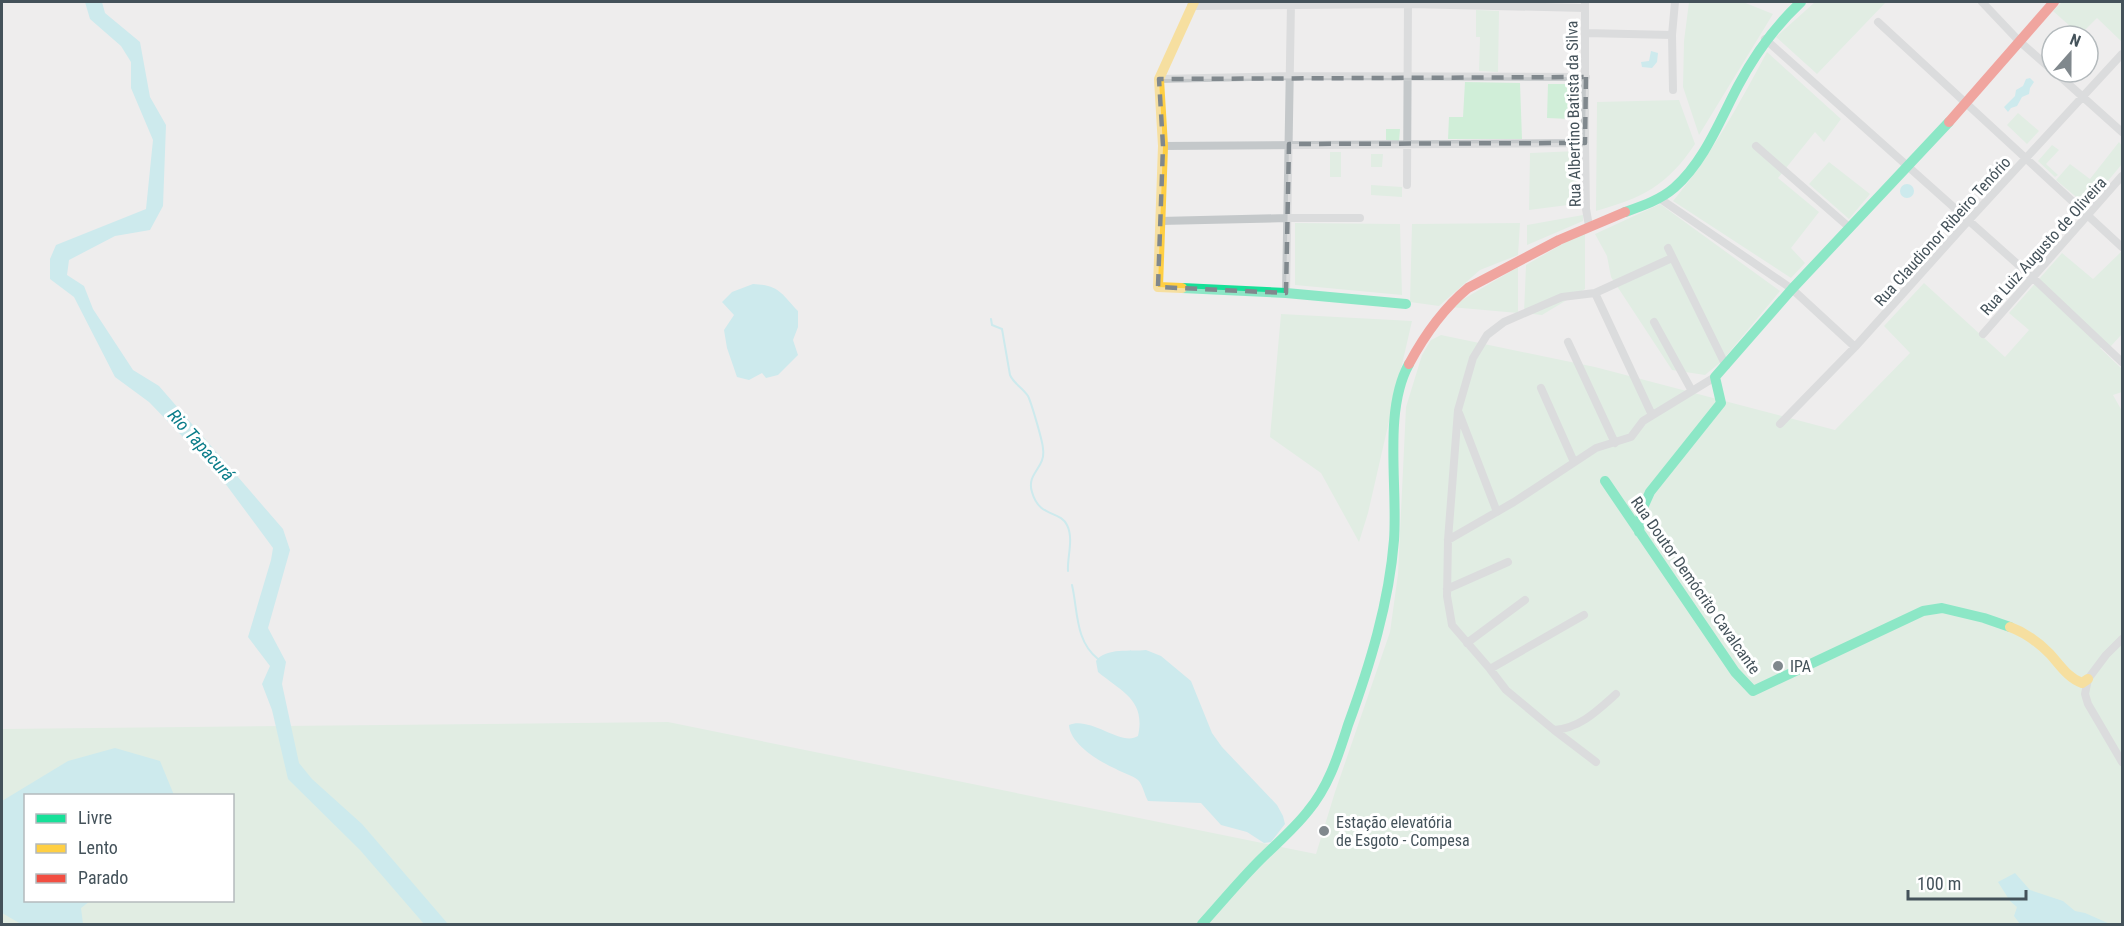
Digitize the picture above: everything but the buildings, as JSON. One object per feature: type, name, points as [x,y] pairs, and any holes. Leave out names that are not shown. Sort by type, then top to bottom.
[{"type":"street","points":[[1673,90],[1672,35],[1675,2]]},
{"type":"street","points":[[1202,924],[1259,861],[1308,812],[1325,789],[1338,757],[1371,660],[1387,589],[1394,541],[1395,408],[1405,371],[1418,347],[1455,299],[1468,288],[1589,226],[1659,198],[1682,180],[1699,156],[1750,61],[1765,39],[1801,2]]},
{"type":"street","points":[[1982,2],[2040,60]]},
{"type":"street","points":[[1448,540],[1497,512],[1596,448],[1631,437],[1643,421],[1715,377],[1792,289],[1967,103],[2054,2]]},
{"type":"street","points":[[1407,185],[1408,3]]},
{"type":"street","points":[[1406,304],[1286,293],[1158,287],[1163,146],[1159,79],[1193,4],[1585,5]]},
{"type":"street","points":[[1286,293],[1291,4]]},
{"type":"street","name":"Rua Albertino Batista da Silva","points":[[1585,5],[1586,209],[1589,226]]},
{"type":"street","points":[[1878,22],[2122,247]]},
{"type":"street","points":[[1585,33],[1672,35]]},
{"type":"street","points":[[1765,39],[2032,277],[2122,362]]},
{"type":"street","name":"Rua Claudionor Ribeiro Tenório","points":[[1780,424],[1855,347],[2122,54]]},
{"type":"street","points":[[1159,79],[1290,76],[1586,77]]},
{"type":"street","points":[[2068,84],[2122,132]]},
{"type":"street","points":[[1163,146],[1585,143]]},
{"type":"street","points":[[1756,146],[1850,228]]},
{"type":"street","name":"Rua Luiz Augusto de Oliveira","points":[[1983,334],[2122,176]]},
{"type":"street","points":[[1659,198],[1792,289],[1855,347]]},
{"type":"street","points":[[1160,221],[1360,218]]},
{"type":"street","points":[[1668,248],[1726,366]]},
{"type":"street","points":[[1596,762],[1506,690],[1452,626],[1447,589],[1448,540],[1458,410],[1473,358],[1487,335],[1504,322],[1562,297],[1595,293],[1672,258]]},
{"type":"street","points":[[1595,293],[1652,415]]},
{"type":"street","points":[[1654,322],[1692,391]]},
{"type":"street","points":[[1568,342],[1616,443]]},
{"type":"street","points":[[1639,532],[1641,512],[1650,492],[1721,403],[1715,377]]},
{"type":"street","points":[[1541,388],[1574,462]]},
{"type":"street","points":[[1458,410],[1497,512]]},
{"type":"street","name":"Rua Doutor Demócrito Cavalcante","points":[[1605,481],[1735,672],[1753,691],[1871,638],[1923,611],[1942,608],[1953,609],[2018,630],[2048,652],[2073,680],[2082,682],[2088,679]]},
{"type":"street","points":[[1447,589],[1508,562]]},
{"type":"street","points":[[1467,643],[1525,600]]},
{"type":"street","points":[[1490,669],[1584,615]]},
{"type":"street","points":[[2122,639],[2106,655],[2088,679],[2085,688],[2086,699],[2122,762]]},
{"type":"street","points":[[1554,730],[1567,729],[1581,723],[1616,694]]},
{"type":"highlighted area","points":[[1586,77],[1585,143],[1289,144],[1286,293],[1158,287],[1163,146],[1159,79]]},
{"type":"green space","points":[[1689,2],[1743,2],[1773,14],[1699,135],[1683,87],[1684,41]]},
{"type":"green space","points":[[1815,2],[1886,2],[1817,74],[1776,37]]},
{"type":"green space","points":[[2062,2],[2122,2],[2122,42],[2097,18],[2091,24],[2068,24],[2053,11]]},
{"type":"green space","points":[[1476,10],[1499,11],[1498,72],[1479,71],[1480,37],[1476,37]]},
{"type":"green space","points":[[1767,52],[1841,119],[1824,142],[1815,132],[1778,178],[1819,212],[1791,248],[1805,263],[1791,278],[1673,201],[1712,148]]},
{"type":"green space","points":[[1465,82],[1520,83],[1522,139],[1448,139],[1449,117],[1463,117]]},
{"type":"green space","points":[[1548,84],[1571,84],[1570,119],[1547,118]]},
{"type":"green space","points":[[1679,100],[1695,144],[1685,158],[1664,180],[1652,188],[1627,201],[1596,211],[1597,102]]},
{"type":"green space","points":[[2018,113],[2039,131],[2027,144],[2007,125]]},
{"type":"green space","points":[[1386,129],[1400,129],[1399,141],[1386,140]]},
{"type":"green space","points":[[2119,142],[2122,146],[2122,164],[2087,206],[2056,180],[2070,164],[2090,179]]},
{"type":"green space","points":[[2052,145],[2059,150],[2046,164],[2058,175],[2055,177],[2038,161]]},
{"type":"green space","points":[[1578,151],[1576,204],[1529,210],[1530,153]]},
{"type":"green space","points":[[1330,152],[1341,152],[1341,177],[1330,177]]},
{"type":"green space","points":[[1371,154],[1383,154],[1382,167],[1371,167]]},
{"type":"green space","points":[[1829,162],[1870,194],[1849,219],[1809,184]]},
{"type":"green space","points":[[1371,185],[1402,187],[1402,197],[1371,195]]},
{"type":"green space","points":[[1660,204],[1780,291],[1722,361],[1705,375],[1672,370],[1611,277],[1607,256],[1595,234]]},
{"type":"green space","points":[[1583,215],[1583,221],[1527,245],[1527,225]]},
{"type":"green space","points":[[1295,223],[1400,224],[1402,295],[1295,285]]},
{"type":"green space","points":[[1520,223],[1518,255],[1480,270],[1439,306],[1410,302],[1412,224]]},
{"type":"green space","points":[[1585,231],[1585,289],[1542,315],[1524,313],[1526,265]]},
{"type":"green space","points":[[2122,251],[2122,334],[2111,346],[2100,348],[2122,369],[2122,392],[2113,395],[2122,411],[2122,924],[2,924],[2,729],[668,722],[1316,854],[1390,632],[1398,574],[1406,407],[1422,355],[1431,340],[1441,335],[1595,367],[1835,430],[1910,353],[1884,326],[1924,283],[2005,357],[2029,330],[2009,313],[2062,253],[2093,279]]},
{"type":"green space","points":[[1518,267],[1518,313],[1450,307]]},
{"type":"green space","points":[[1281,314],[1412,321],[1368,513],[1359,542],[1321,473],[1270,437]]},
{"type":"water","name":"Rio Tapacurá","points":[[85,2],[102,2],[105,13],[140,42],[150,97],[166,125],[163,206],[150,230],[115,236],[69,260],[67,275],[84,286],[93,309],[133,370],[159,386],[283,529],[290,550],[268,628],[286,662],[282,684],[299,763],[312,779],[362,824],[448,924],[424,924],[360,850],[288,779],[272,710],[262,684],[270,666],[248,637],[273,548],[216,471],[149,402],[115,377],[74,297],[50,279],[50,259],[56,245],[146,209],[153,140],[131,88],[131,62],[121,46],[90,19]]},
{"type":"water","points":[[1651,51],[1658,53],[1657,62],[1652,68],[1642,67],[1641,62],[1649,61]]},
{"type":"water","points":[[2030,78],[2034,82],[2029,94],[2022,97],[2017,106],[2008,112],[2004,107],[2015,96],[2016,90],[2023,86],[2026,79]]},
{"type":"water","points":[[1904,184],[1910,184],[1914,191],[1910,198],[1904,198],[1900,194],[1900,188]]},
{"type":"water","points":[[753,284],[774,288],[798,311],[798,327],[793,340],[798,355],[778,375],[766,378],[762,373],[749,380],[737,377],[727,348],[724,330],[734,315],[722,302],[732,292]]},
{"type":"water","points":[[1146,650],[1161,656],[1191,681],[1212,733],[1222,747],[1277,805],[1285,824],[1271,842],[1264,843],[1247,832],[1221,825],[1201,803],[1148,801],[1138,780],[1094,757],[1075,739],[1069,725],[1078,723],[1087,724],[1123,738],[1138,736],[1140,724],[1135,705],[1130,698],[1098,672],[1096,661],[1112,652]]},
{"type":"water","points":[[115,748],[160,761],[174,794],[24,794],[24,902],[89,902],[81,908],[83,924],[21,924],[2,913],[2,801],[68,761]]},
{"type":"water","points":[[2015,873],[2030,890],[2063,901],[2075,911],[2110,924],[2020,924],[2014,916],[2017,907],[2010,901],[1998,882]]},
{"type":"waterway","points":[[991,319],[992,325],[1002,329],[1010,375],[1028,396],[1034,414],[1043,456],[1032,480],[1032,492],[1039,506],[1060,517],[1067,525],[1070,542],[1068,571]]},
{"type":"waterway","points":[[1072,585],[1081,635],[1085,644],[1098,659]]},
{"type":"traffic: fast","points":[[1625,212],[1663,196],[1685,178],[1703,153],[1758,52],[1782,21],[1801,2]]},
{"type":"traffic: fast","points":[[1639,532],[1641,512],[1650,492],[1721,403],[1715,377],[1792,289],[1949,122]]},
{"type":"traffic: fast","points":[[1182,288],[1286,293],[1406,304]]},
{"type":"traffic: fast","points":[[1202,924],[1245,875],[1308,811],[1322,791],[1336,759],[1371,657],[1388,587],[1395,519],[1393,449],[1396,404],[1409,364]]},
{"type":"traffic: fast","points":[[1605,481],[1735,672],[1753,691],[1923,611],[1942,608],[2010,627]]},
{"type":"traffic: slow","points":[[1182,288],[1158,287],[1163,146],[1159,79],[1194,2]]},
{"type":"traffic: slow","points":[[2010,627],[2041,646],[2072,678],[2082,683],[2088,679]]},
{"type":"traffic: jam","points":[[1949,122],[2054,2]]},
{"type":"traffic: jam","points":[[1409,364],[1435,323],[1468,288],[1559,240],[1625,212]]},
{"type":"place","name":"IPA","points":[[1778,666]]},
{"type":"place","name":"Estação elevatória de Esgoto - Compesa","points":[[1324,831]]}]
